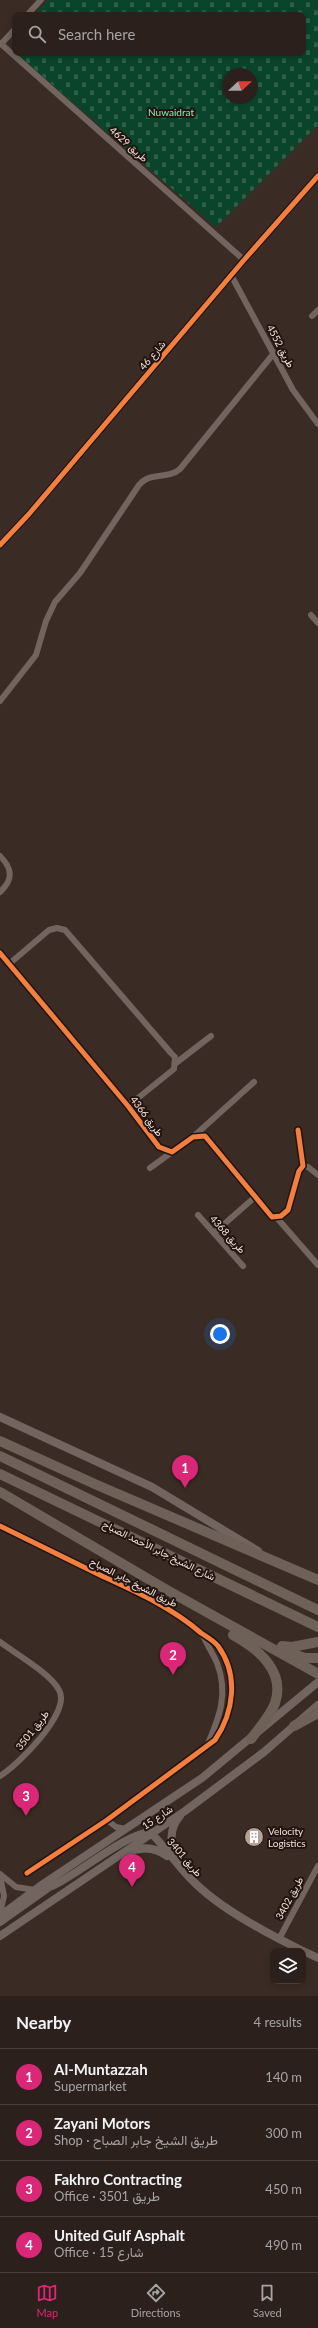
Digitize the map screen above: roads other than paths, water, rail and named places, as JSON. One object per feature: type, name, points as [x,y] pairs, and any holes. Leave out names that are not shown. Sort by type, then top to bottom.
[{"type":"main road","points":[[0,1440],[98,1485],[314,1579],[318,1587]]},
{"type":"main road","points":[[0,1456],[318,1610]]},
{"type":"main road","name":"شارع الشيخ جابر الأحمد الصباح","points":[[0,1474],[318,1627]]},
{"type":"main road","points":[[0,1492],[227,1625],[268,1645],[318,1674]]},
{"type":"main road","points":[[167,1590],[206,1618],[253,1646],[262,1654],[269,1665],[276,1682],[275,1703],[251,1739]]},
{"type":"main road","points":[[268,1645],[292,1647],[318,1642]]},
{"type":"main road","points":[[268,1645],[305,1658],[318,1658]]},
{"type":"main road","points":[[294,1726],[318,1713]]},
{"type":"street","points":[[30,12],[41,0]]},
{"type":"street","name":"طريق 4629","points":[[12,32],[1,43],[12,53]]},
{"type":"street","name":"طريق 4629","points":[[16,56],[244,260]]},
{"type":"street","name":"شارع 46","points":[[0,545],[29,514],[231,275],[318,176]]},
{"type":"street","name":"طريق 4552","points":[[231,275],[293,390],[318,424]]},
{"type":"street","points":[[312,316],[318,310]]},
{"type":"street","points":[[0,701],[30,666],[39,650],[46,621],[55,602],[80,573],[139,485],[148,478],[170,475],[180,469],[274,353]]},
{"type":"street","points":[[311,615],[318,623]]},
{"type":"street","points":[[0,856],[8,866],[11,874],[10,882],[0,892]]},
{"type":"street","points":[[9,964],[49,930],[57,928],[65,930],[171,1053],[176,1063]]},
{"type":"street","name":"طريق 4366","points":[[0,953],[128,1106],[159,1147],[172,1152]]},
{"type":"street","name":"طريق 4366","points":[[128,1106],[174,1069],[176,1063],[210,1036]]},
{"type":"street","points":[[150,1168],[193,1137],[254,1082]]},
{"type":"street","points":[[277,1218],[288,1210],[299,1171],[303,1166],[298,1130]]},
{"type":"street","points":[[193,1137],[205,1136],[255,1197],[272,1216],[277,1218],[318,1265]]},
{"type":"street","points":[[303,1166],[308,1167],[318,1175]]},
{"type":"street","points":[[214,1233],[255,1197]]},
{"type":"street","name":"طريق 4368","points":[[198,1215],[243,1266]]},
{"type":"street","points":[[0,1417],[152,1487],[245,1542],[268,1559]]},
{"type":"street","name":"طريق الشيخ جابر الصباح","points":[[0,1526],[163,1605],[192,1624],[218,1646],[225,1659],[231,1684],[232,1696],[226,1722],[215,1740],[107,1820],[28,1873]]},
{"type":"street","name":"طريق 3501","points":[[0,1642],[54,1682],[60,1691],[61,1702],[58,1714],[21,1761],[0,1776]]},
{"type":"street","name":"شارع 15","points":[[0,1914],[202,1778],[318,1682]]},
{"type":"street","name":"شارع 15","points":[[0,1936],[185,1811],[264,1752],[318,1705]]},
{"type":"street","points":[[0,1922],[152,1817],[161,1807]]},
{"type":"street","points":[[175,1863],[170,1839],[173,1827],[185,1811]]},
{"type":"street","points":[[107,1820],[116,1827],[125,1829]]},
{"type":"street","points":[[107,1820],[112,1831],[111,1839]]},
{"type":"street","points":[[52,1886],[71,1876],[132,1837],[151,1833]]},
{"type":"street","name":"طريق 3401","points":[[151,1833],[175,1863],[210,1897],[279,1939],[297,1948]]},
{"type":"street","points":[[115,1858],[135,1849],[145,1848],[155,1849],[175,1863]]},
{"type":"street","name":"طريق 3402","points":[[279,1939],[318,1866]]},
{"type":"street","points":[[0,1875],[16,1887],[35,1890]]},
{"type":"street","points":[[0,1875],[4,1896],[0,1914]]},
{"type":"street","name":"طريق 3401","points":[[306,1952],[318,1958]]},
{"type":"place","name":"Al-Muntazzah","points":[[185,1488]]},
{"type":"place","name":"Zayani Motors","points":[[173,1675]]},
{"type":"place","name":"Fakhro Contracting","points":[[26,1816]]},
{"type":"place","name":"Velocity Logistics","points":[[254,1837]]},
{"type":"place","name":"United Gulf Asphalt","points":[[132,1887]]},
{"type":"park label","name":"Nuwaidrat","points":[[171,112]]}]
